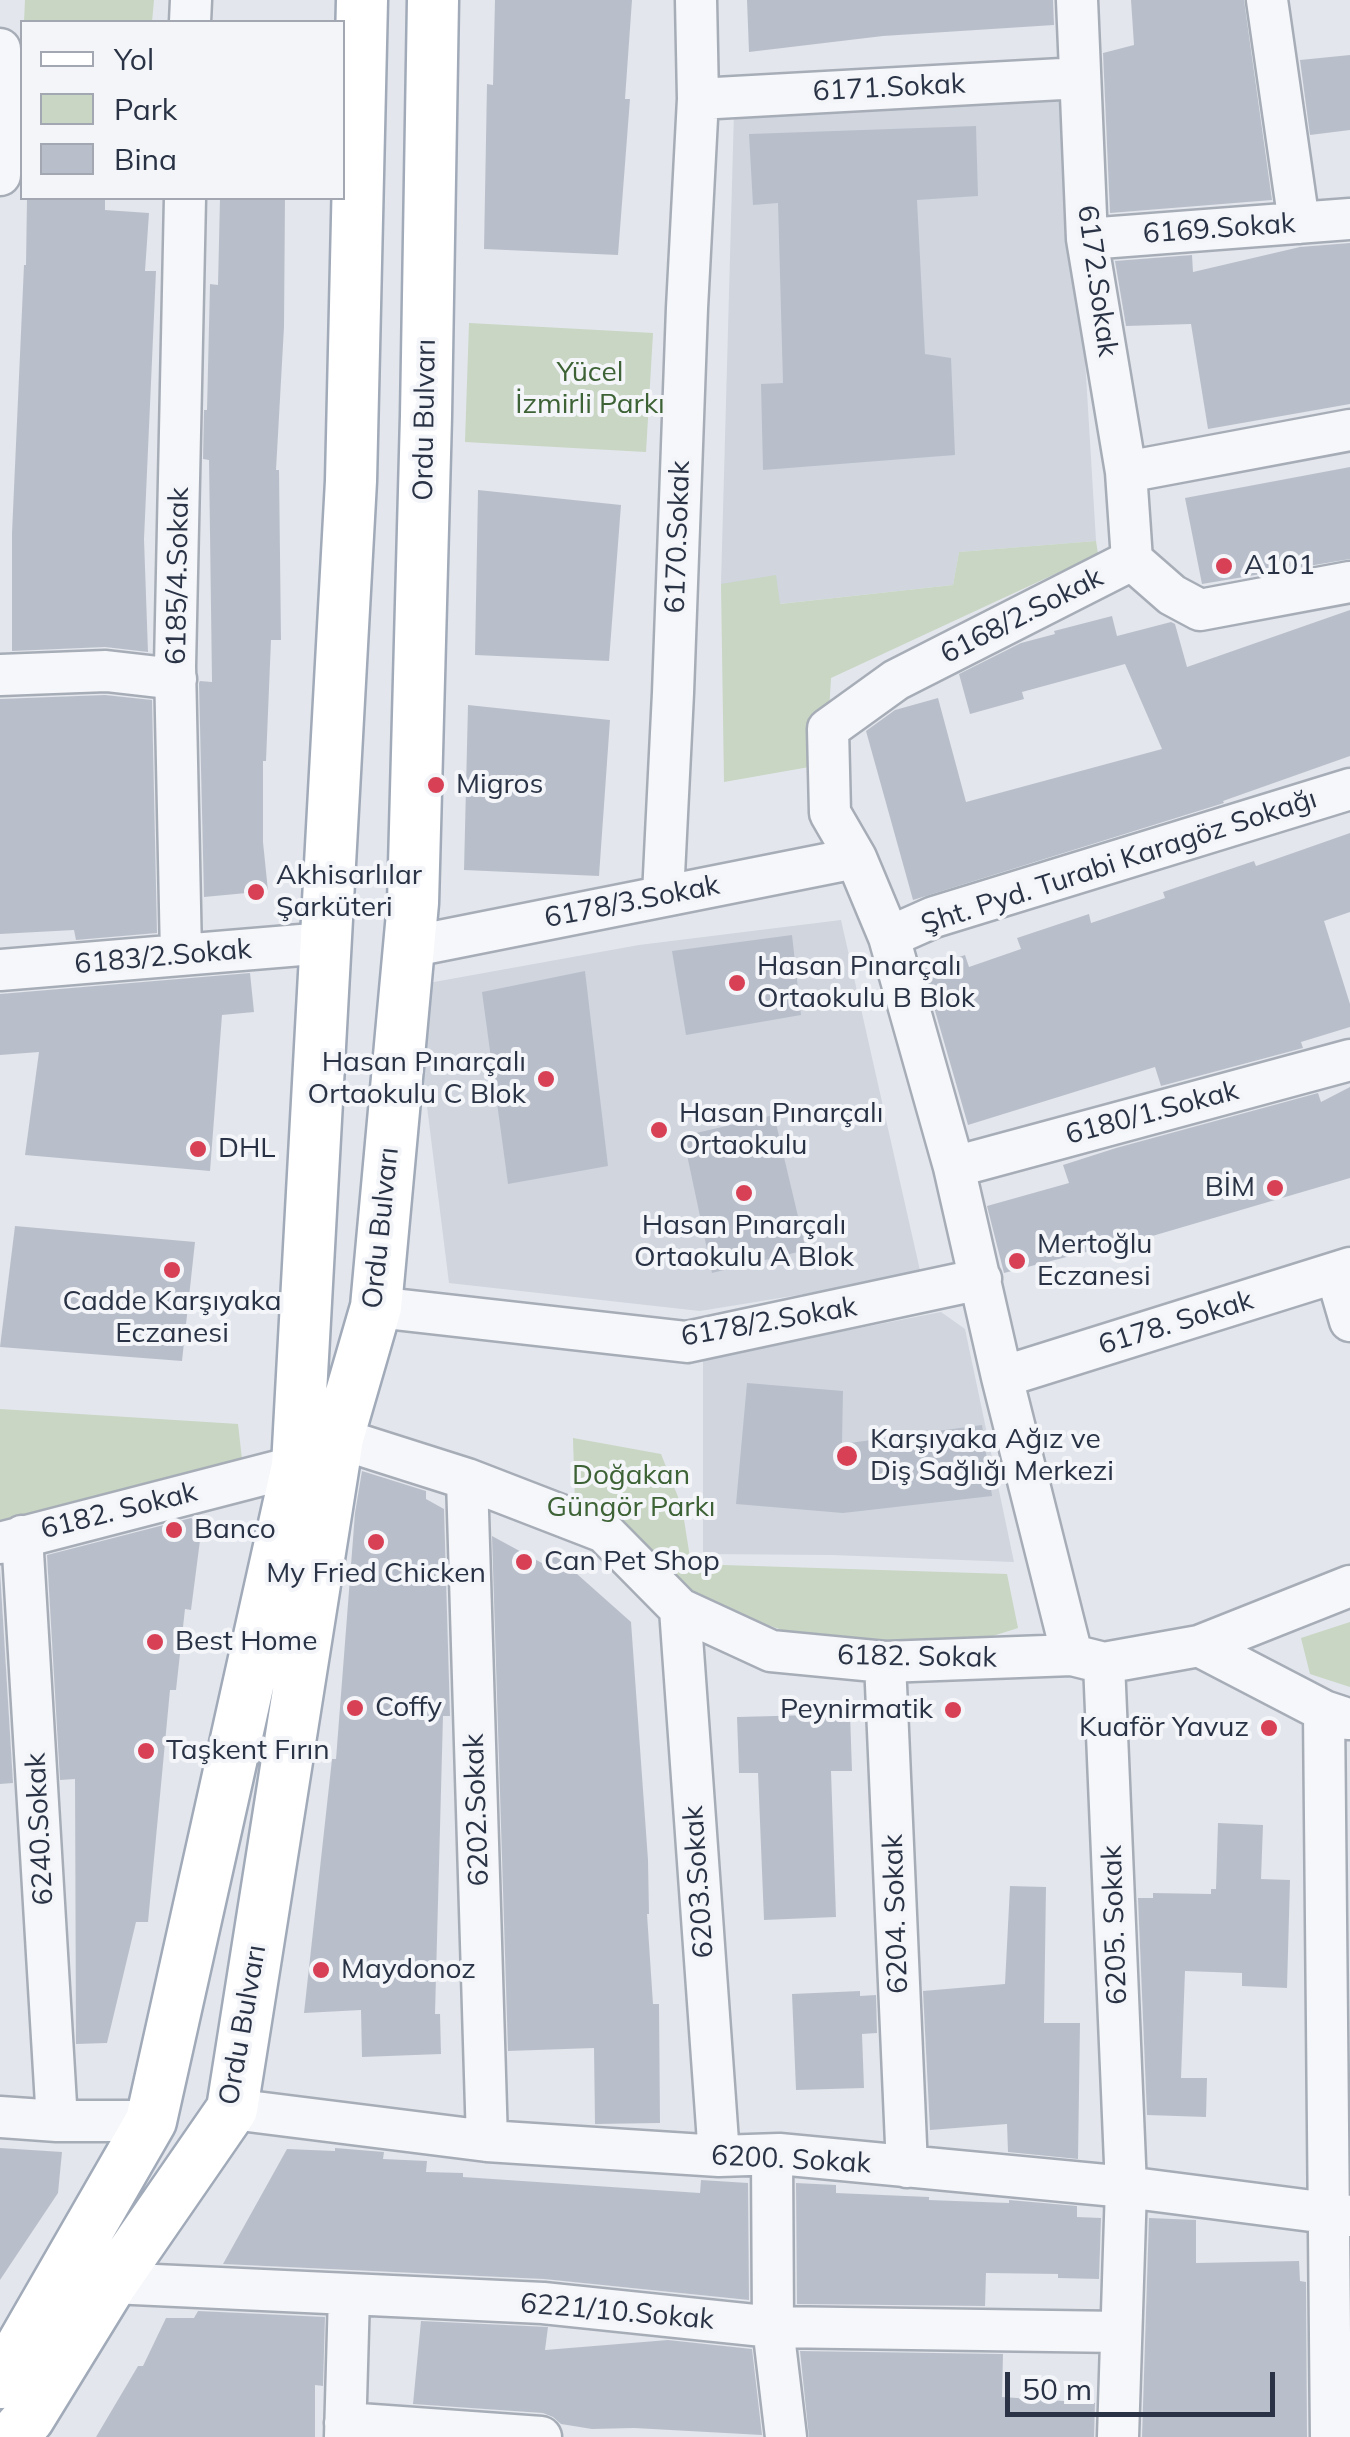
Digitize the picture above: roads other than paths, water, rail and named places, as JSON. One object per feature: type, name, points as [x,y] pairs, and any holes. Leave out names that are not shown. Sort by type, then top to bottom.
[{"type":"main road","name":"Ordu Bulvarı","points":[[17,2417],[151,2121],[297,1466],[351,480],[362,0]]},
{"type":"main road","name":"Ordu Bulvarı","points":[[17,2417],[232,2109],[338,1438],[376,1307],[413,903],[432,0]]},
{"type":"street","name":"6170.Sokak","points":[[663,895],[698,99],[696,0]]},
{"type":"street","name":"6172.Sokak","points":[[1077,0],[1087,240],[1126,472],[1132,560]]},
{"type":"street","points":[[1267,0],[1299,223]]},
{"type":"street","points":[[0,50],[0,175]]},
{"type":"street","name":"6171.Sokak","points":[[698,99],[1080,78]]},
{"type":"street","name":"6185/4.Sokak","points":[[181,956],[176,679],[186,200]]},
{"type":"street","name":"6169.Sokak","points":[[1087,240],[1350,219]]},
{"type":"street","points":[[1126,472],[1350,430]]},
{"type":"street","name":"6168/2.Sokak","points":[[856,858],[830,813],[828,728],[896,680],[1132,560],[1172,595],[1200,610],[1350,582]]},
{"type":"street","points":[[0,675],[106,672],[176,679]]},
{"type":"street","name":"Şht. Pyd. Turabi Karagöz Sokağı","points":[[889,937],[934,917],[1350,789]]},
{"type":"street","name":"6178/3.Sokak","points":[[409,947],[856,858]]},
{"type":"street","name":"Şht. Pyd. Turabi Karagöz Sokağı","points":[[856,858],[889,937],[954,1167],[1002,1377],[1088,1659]]},
{"type":"street","name":"6183/2.Sokak","points":[[0,970],[326,944]]},
{"type":"street","name":"6180/1.Sokak","points":[[954,1167],[1350,1060]]},
{"type":"street","points":[[1343,1270],[1350,1321]]},
{"type":"street","name":"6178. Sokak","points":[[1002,1377],[1343,1270]]},
{"type":"street","name":"6178/2.Sokak","points":[[376,1307],[687,1342],[981,1279]]},
{"type":"street","name":"6182. Sokak","points":[[11,1539],[297,1466],[338,1438],[467,1479],[604,1532],[680,1608],[771,1651],[885,1662],[1088,1659],[1199,1646],[1350,1586]]},
{"type":"street","name":"6202.Sokak","points":[[467,1479],[486,2140]]},
{"type":"street","name":"6240.Sokak","points":[[11,1539],[57,2122]]},
{"type":"street","name":"6203.Sokak","points":[[680,1608],[718,2156]]},
{"type":"street","points":[[1199,1646],[1337,1715],[1339,2215],[1331,2437]]},
{"type":"street","name":"6205. Sokak","points":[[1088,1659],[1126,2187],[1118,2437]]},
{"type":"street","name":"6204. Sokak","points":[[885,1662],[907,2166]]},
{"type":"street","name":"6200. Sokak","points":[[232,2109],[486,2140],[907,2166],[1126,2187],[1339,2215]]},
{"type":"street","points":[[0,2117],[57,2122],[151,2121]]},
{"type":"street","points":[[772,2155],[773,2327],[786,2437]]},
{"type":"street","name":"6221/10.Sokak","points":[[112,2283],[543,2303],[773,2327],[1122,2332]]},
{"type":"street","points":[[349,2294],[345,2430],[541,2437]]},
{"type":"place","name":"A101","points":[[1224,566]]},
{"type":"place","name":"Migros","points":[[436,785]]},
{"type":"place","name":"Akhisarlılar Şarküteri","points":[[256,892]]},
{"type":"place","name":"Hasan Pınarçalı Ortaokulu B Blok","points":[[737,983]]},
{"type":"place","name":"Hasan Pınarçalı Ortaokulu C Blok","points":[[546,1079]]},
{"type":"place","name":"Hasan Pınarçalı Ortaokulu","points":[[659,1130]]},
{"type":"place","name":"DHL","points":[[198,1149]]},
{"type":"place","name":"BİM","points":[[1275,1188]]},
{"type":"place","name":"Hasan Pınarçalı Ortaokulu A Blok","points":[[744,1193]]},
{"type":"place","name":"Mertoğlu Eczanesi","points":[[1017,1261]]},
{"type":"place","name":"Cadde Karşıyaka Eczanesi","points":[[172,1270]]},
{"type":"place","name":"Karşıyaka Ağız ve Diş Sağlığı Merkezi","points":[[847,1456]]},
{"type":"place","name":"Banco","points":[[174,1530]]},
{"type":"place","name":"My Fried Chicken","points":[[376,1542]]},
{"type":"place","name":"Can Pet Shop","points":[[524,1562]]},
{"type":"place","name":"Best Home","points":[[155,1642]]},
{"type":"place","name":"Coffy","points":[[355,1708]]},
{"type":"place","name":"Peynirmatik","points":[[953,1710]]},
{"type":"place","name":"Kuaför Yavuz","points":[[1269,1728]]},
{"type":"place","name":"Taşkent Fırın","points":[[146,1751]]},
{"type":"place","name":"Maydonoz","points":[[321,1970]]},
{"type":"park label","name":"Yücel İzmirli Parkı","points":[[590,389]]},
{"type":"park label","name":"Doğakan Güngör Parkı","points":[[631,1492]]}]
